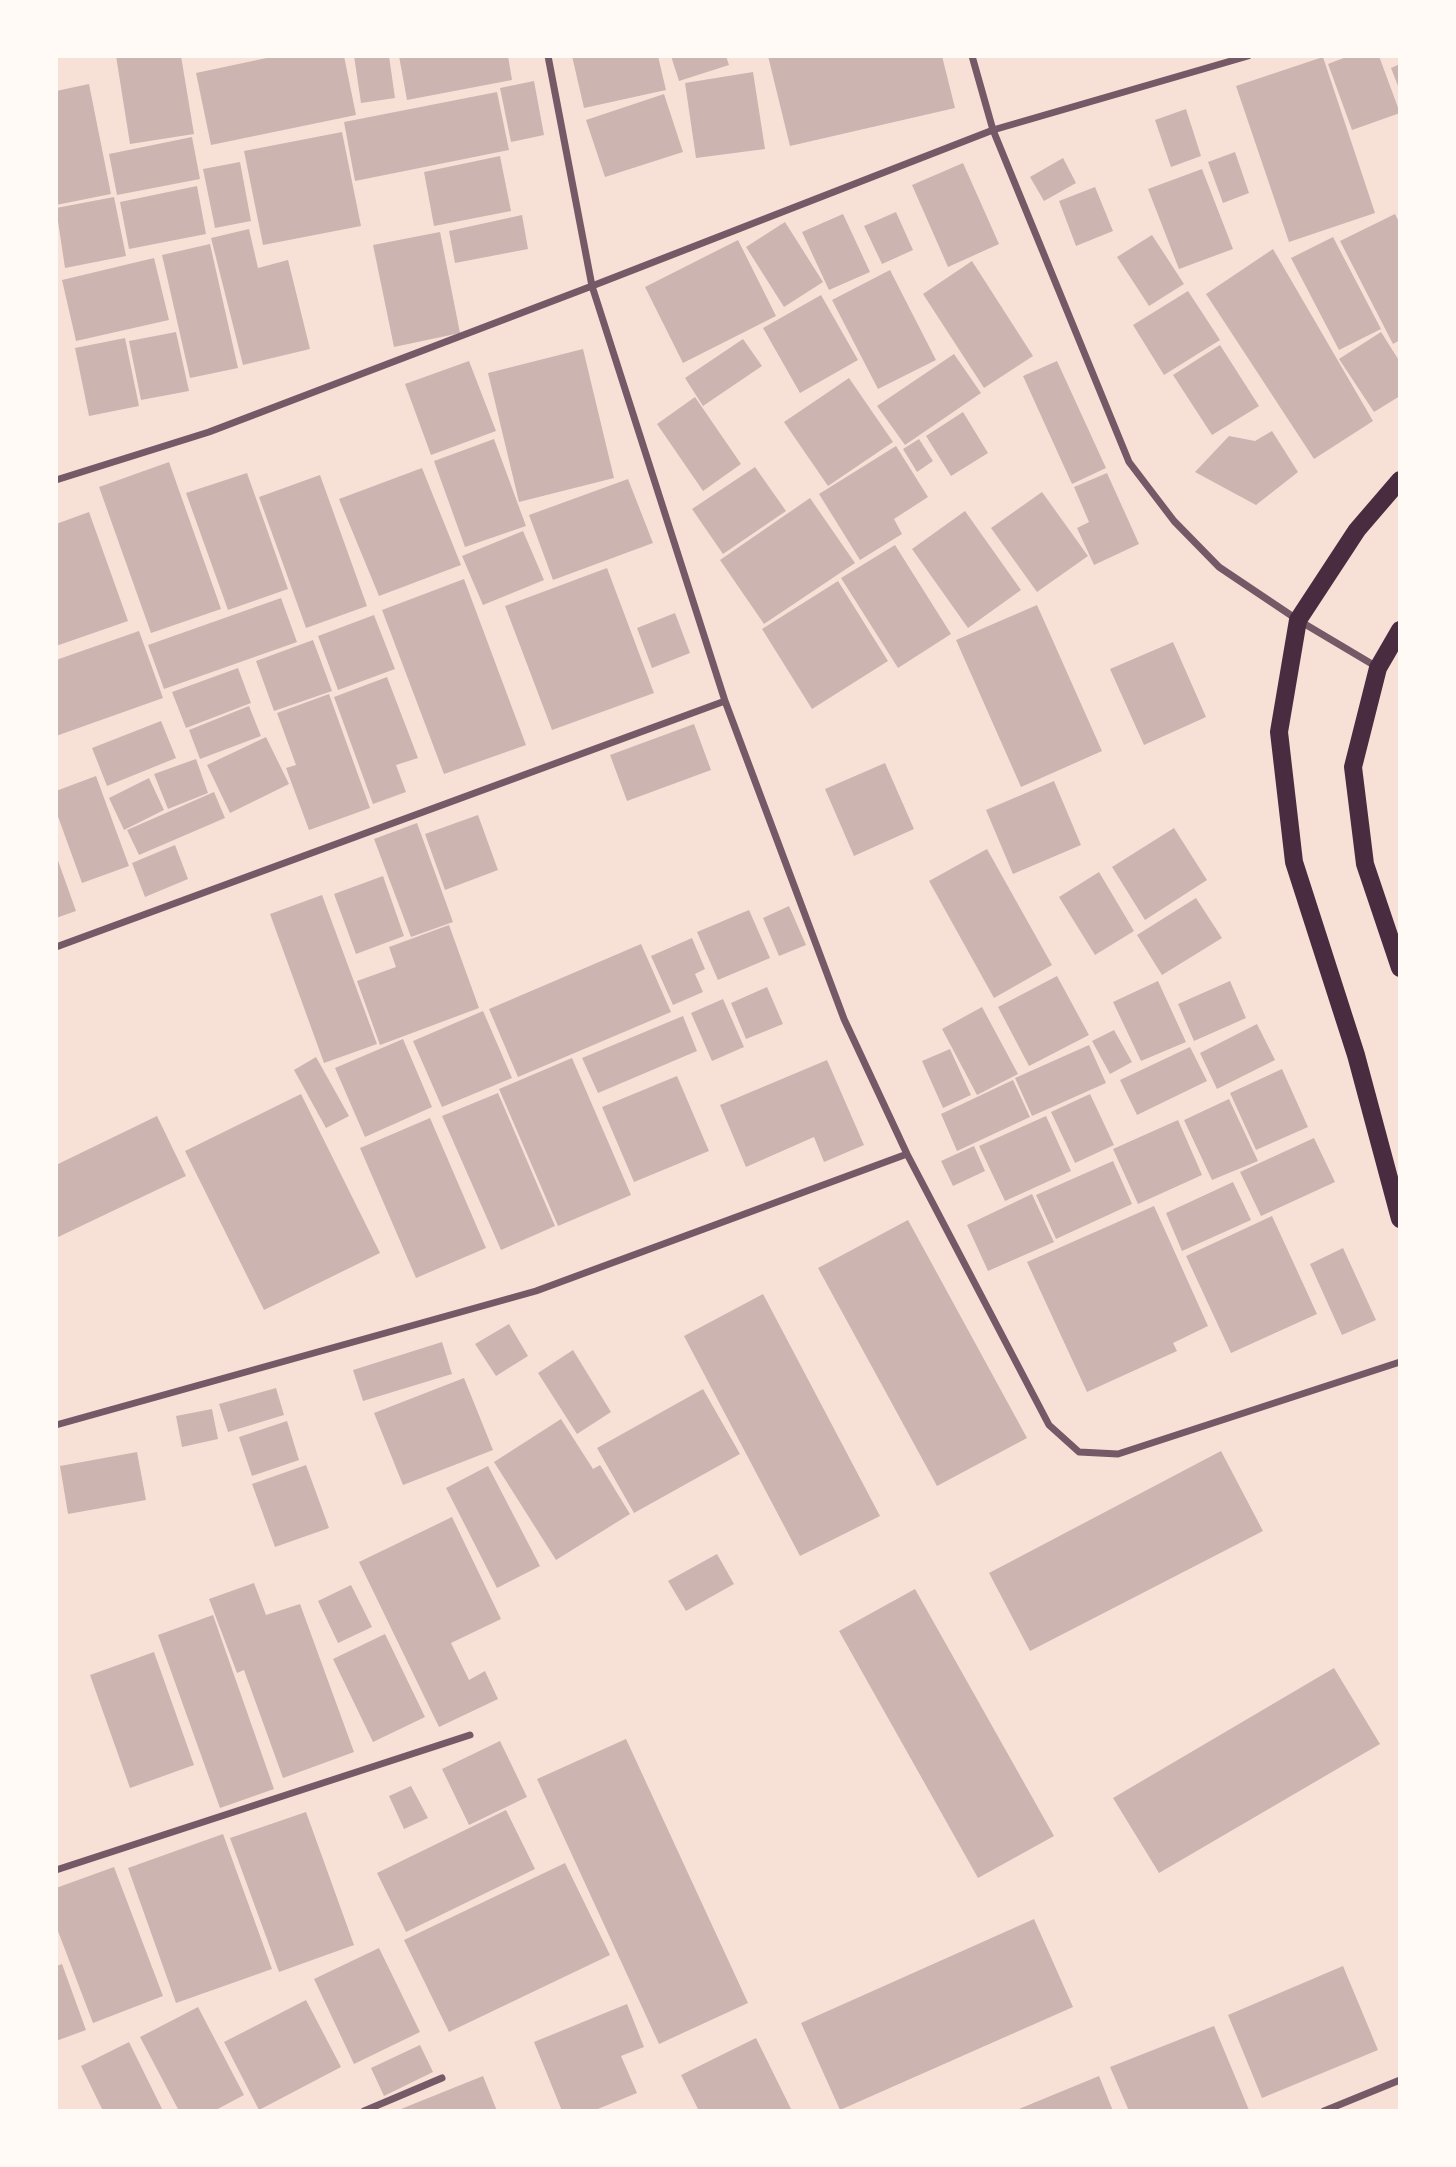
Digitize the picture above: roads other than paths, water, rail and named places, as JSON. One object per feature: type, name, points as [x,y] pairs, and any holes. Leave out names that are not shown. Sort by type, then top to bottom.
[{"type":"main road","points":[[1400,480],[1357,530],[1298,620],[1279,732],[1294,862],[1356,1055],[1400,1219]]},
{"type":"main road","points":[[1400,631],[1378,668],[1353,767],[1365,864],[1400,968]]},
{"type":"street","points":[[548,56],[592,286],[725,701],[844,1019],[907,1154],[1049,1425],[1079,1452],[1118,1454],[1400,1362]]},
{"type":"street","points":[[972,56],[993,130],[1129,462],[1174,522],[1219,567],[1298,620],[1378,668]]},
{"type":"street","points":[[56,480],[209,432],[993,130],[1248,56]]},
{"type":"street","points":[[56,947],[725,701]]},
{"type":"street","points":[[56,1425],[536,1291],[907,1154]]},
{"type":"street","points":[[56,1870],[470,1735]]},
{"type":"street","points":[[364,2111],[442,2078]]},
{"type":"street","points":[[1324,2111],[1400,2080]]}]
